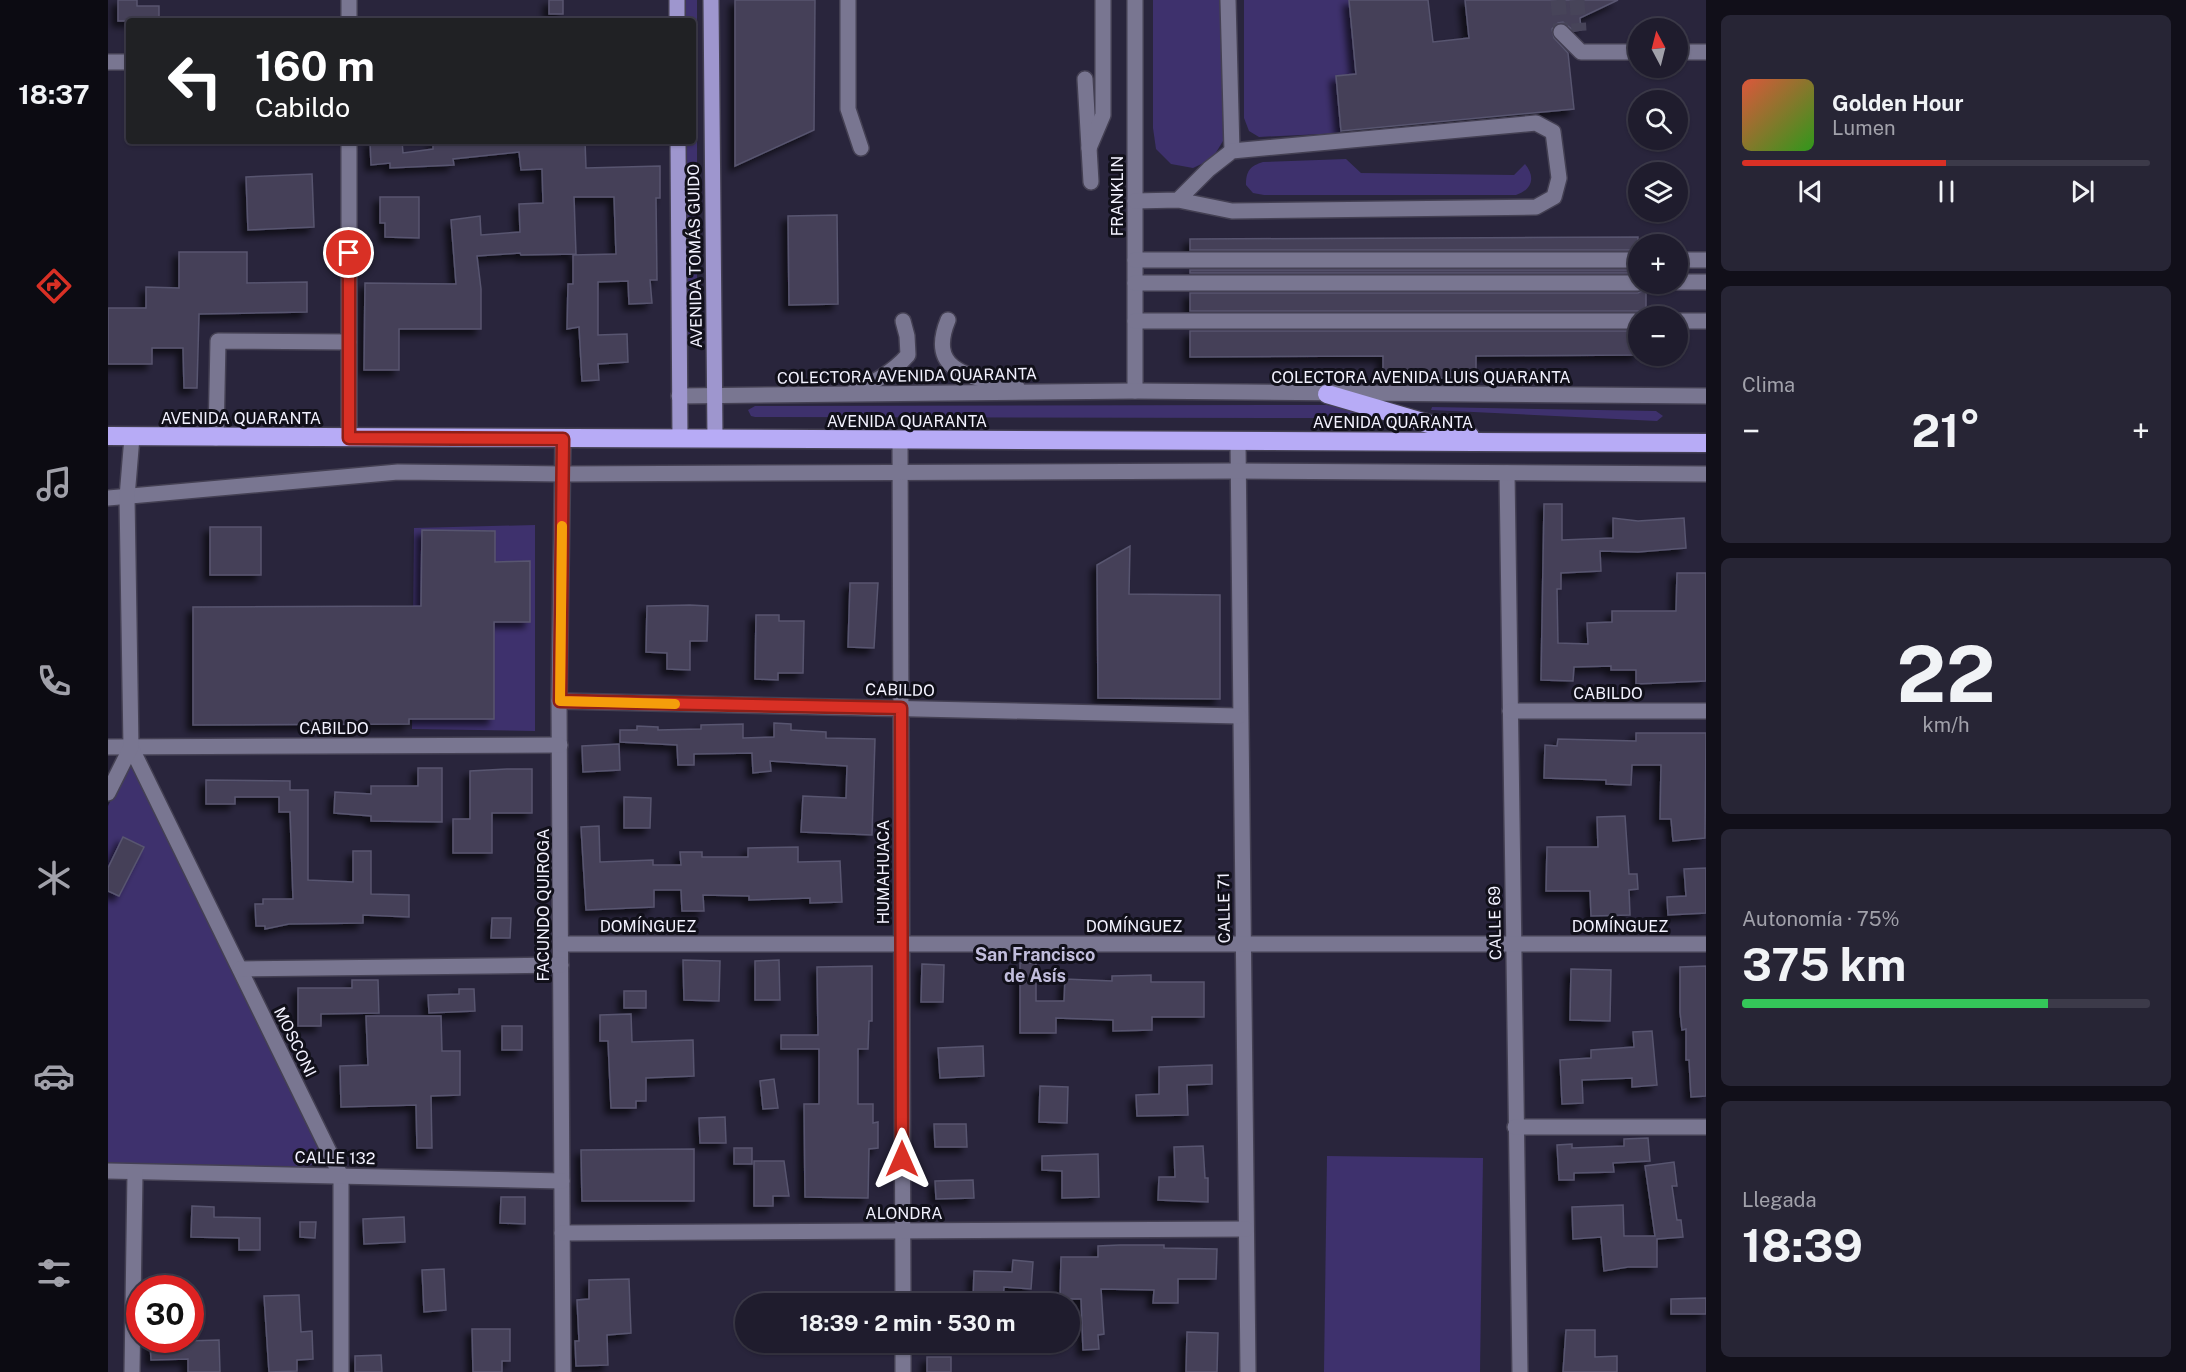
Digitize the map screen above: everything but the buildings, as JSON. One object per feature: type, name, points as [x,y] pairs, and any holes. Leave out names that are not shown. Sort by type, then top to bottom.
[{"type":"highway","points":[[1328,394],[1489,441]]},
{"type":"highway","name":"AVENIDA QUARANTA","points":[[108,436],[1238,443],[1706,442]]},
{"type":"main road","points":[[677,0],[677,18]]},
{"type":"main road","name":"AVENIDA TOMÁS GUIDO","points":[[711,0],[715,439]]},
{"type":"main road","name":"AVENIDA TOMÁS GUIDO","points":[[678,144],[680,439]]},
{"type":"street","points":[[349,0],[349,18]]},
{"type":"street","points":[[848,0],[848,109],[861,148]]},
{"type":"street","points":[[1089,148],[1103,115],[1103,0]]},
{"type":"street","name":"FRANKLIN","points":[[1135,0],[1135,391]]},
{"type":"street","points":[[1228,0],[1232,151]]},
{"type":"street","points":[[1579,31],[1581,52]]},
{"type":"street","points":[[1561,32],[1581,52],[1628,52]]},
{"type":"street","points":[[1688,52],[1706,52]]},
{"type":"street","points":[[108,62],[126,62]]},
{"type":"street","points":[[1085,79],[1091,182]]},
{"type":"street","points":[[1135,201],[1178,200],[1232,210],[1536,207],[1554,197],[1559,178],[1554,132],[1536,123],[1232,151],[1209,169],[1178,200]]},
{"type":"street","points":[[349,144],[349,438]]},
{"type":"street","points":[[1135,260],[1628,260]]},
{"type":"street","points":[[1688,260],[1706,260]]},
{"type":"street","points":[[1688,282],[1706,282]]},
{"type":"street","points":[[1135,283],[1628,283]]},
{"type":"street","points":[[948,320],[942,335],[942,352],[947,363],[957,371],[1035,392]]},
{"type":"street","points":[[847,395],[880,379],[897,367],[908,355],[908,336],[903,321]]},
{"type":"street","points":[[1135,321],[1628,321]]},
{"type":"street","points":[[1688,321],[1706,321]]},
{"type":"street","points":[[216,438],[218,341],[349,342]]},
{"type":"street","name":"COLECTORA AVENIDA QUARANTA","points":[[679,396],[1135,391]]},
{"type":"street","name":"COLECTORA AVENIDA LUIS QUARANTA","points":[[1135,391],[1706,396]]},
{"type":"street","points":[[108,793],[131,747],[127,497],[132,437]]},
{"type":"street","name":"FACUNDO QUIROGA","points":[[563,439],[560,701],[563,1372]]},
{"type":"street","name":"HUMAHUACA","points":[[900,440],[903,1293]]},
{"type":"street","name":"CALLE 71","points":[[1238,443],[1236,471],[1248,1372]]},
{"type":"street","points":[[108,498],[398,472],[562,474],[1236,471],[1706,474]]},
{"type":"street","name":"CALLE 69","points":[[1507,473],[1520,1372]]},
{"type":"street","name":"CABILDO","points":[[560,701],[1239,716]]},
{"type":"street","name":"CABILDO","points":[[1510,711],[1706,711]]},
{"type":"street","name":"CABILDO","points":[[108,747],[560,745]]},
{"type":"street","name":"MOSCONI","points":[[131,747],[341,1176],[341,1372]]},
{"type":"street","name":"DOMÍNGUEZ","points":[[561,944],[1706,944]]},
{"type":"street","points":[[240,969],[561,965]]},
{"type":"street","points":[[1515,1127],[1706,1127]]},
{"type":"street","name":"CALLE 132","points":[[108,1171],[562,1181]]},
{"type":"street","points":[[132,1372],[135,1173]]},
{"type":"street","name":"ALONDRA","points":[[562,1233],[1246,1229]]},
{"type":"street","points":[[903,1353],[903,1372]]},
{"type":"shaded area","points":[[683,0],[697,0],[697,343],[683,343],[683,144],[696,144],[696,18],[683,18]]},
{"type":"shaded area","points":[[1153,0],[1221,0],[1223,141],[1212,159],[1193,168],[1171,164],[1156,149],[1153,128]]},
{"type":"shaded area","points":[[1244,0],[1349,0],[1356,74],[1336,76],[1342,133],[1259,137],[1249,131],[1244,118]]},
{"type":"shaded area","points":[[1346,159],[1361,173],[1514,175],[1525,164],[1531,182],[1526,190],[1516,195],[1264,195],[1253,193],[1246,185],[1250,170],[1263,162]]},
{"type":"shaded area","points":[[1327,405],[1391,416],[1328,418],[755,417],[751,416],[748,410],[755,406]]},
{"type":"shaded area","points":[[1432,407],[1656,411],[1663,416],[1657,421],[1431,410]]},
{"type":"shaded area","points":[[535,525],[535,731],[412,729],[414,528]]},
{"type":"shaded area","points":[[133,754],[324,1159],[305,1168],[108,1165],[108,806]]},
{"type":"shaded area","points":[[1327,1156],[1483,1158],[1480,1372],[1324,1372]]},
{"type":"tunnel","points":[[1558,0],[1561,32]]},
{"type":"tunnel","points":[[1577,0],[1579,31]]},
{"type":"slow traffic","points":[[562,526],[560,701],[675,704]]},
{"type":"district","name":"San Francisco de Asís","points":[[1035,964]]},
{"type":"route","points":[[349,253],[349,438],[563,439],[560,701],[901,708],[902,1159]]}]
